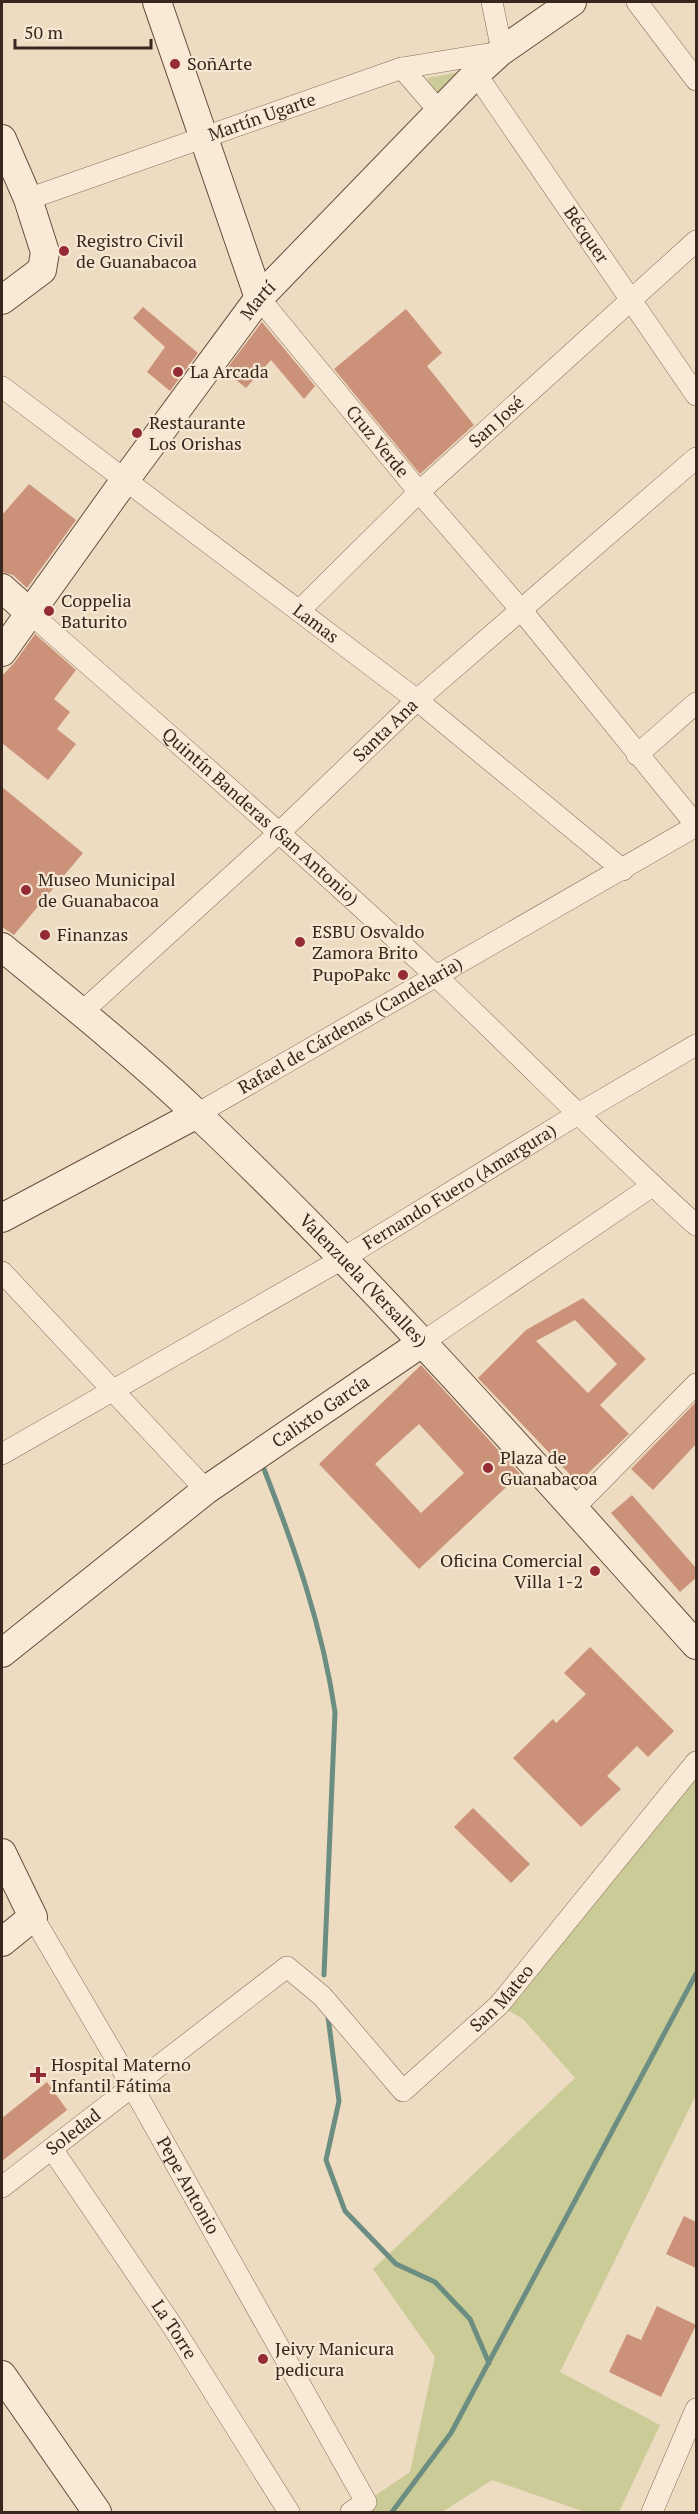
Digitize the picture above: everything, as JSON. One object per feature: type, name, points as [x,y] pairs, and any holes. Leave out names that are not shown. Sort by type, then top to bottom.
[{"type":"street","name":"Cruz Verde","points":[[156,2],[259,298],[419,492],[522,611],[696,826]]},
{"type":"street","points":[[492,2],[501,51]]},
{"type":"street","name":"Martí","points":[[2,652],[259,298],[476,74],[501,51],[572,2]]},
{"type":"street","points":[[636,2],[696,80]]},
{"type":"street","name":"Martín Ugarte","points":[[28,198],[402,68],[501,51]]},
{"type":"street","points":[[402,68],[439,111]]},
{"type":"street","name":"Bécquer","points":[[476,74],[696,395]]},
{"type":"street","points":[[2,140],[28,198],[45,252],[42,270],[2,300]]},
{"type":"street","name":"San José","points":[[300,610],[419,492],[696,241]]},
{"type":"street","name":"Lamas","points":[[2,387],[417,700],[622,870]]},
{"type":"street","name":"Santa Ana","points":[[82,1012],[280,832],[417,700],[696,458]]},
{"type":"street","name":"Quintín Banderas (San Antonio)","points":[[2,588],[280,832],[437,978],[652,1186],[696,1224]]},
{"type":"street","points":[[637,755],[696,703]]},
{"type":"street","name":"Rafael de Cárdenas (Candelaria)","points":[[2,1218],[197,1114],[437,978],[696,826]]},
{"type":"street","name":"Valenzuela (Versalles)","points":[[2,947],[82,1012],[197,1114],[342,1259],[423,1342],[696,1645]]},
{"type":"street","name":"Fernando Fuero (Amargura)","points":[[2,1454],[342,1259],[578,1114],[696,1045]]},
{"type":"street","name":"Calixto García","points":[[2,1653],[206,1490],[652,1186]]},
{"type":"street","points":[[2,1272],[206,1490]]},
{"type":"street","points":[[573,1509],[696,1384]]},
{"type":"street","name":"San Mateo","points":[[287,1967],[322,1996],[403,2091],[500,2006],[696,1761]]},
{"type":"street","name":"Pepe Antonio","points":[[2,1853],[33,1917],[132,2086],[366,2502],[351,2512]]},
{"type":"street","points":[[2,1942],[33,1917]]},
{"type":"street","name":"Soledad","points":[[2,2187],[287,1967]]},
{"type":"street","name":"La Torre","points":[[52,2149],[173,2327],[289,2512]]},
{"type":"street","points":[[2,2375],[97,2512]]},
{"type":"street","points":[[652,2512],[696,2409]]},
{"type":"green space","points":[[466,71],[438,99],[427,78]]},
{"type":"green space","points":[[696,1762],[696,2095],[560,2372],[660,2425],[619,2512],[585,2512],[492,2480],[442,2512],[351,2512],[410,2472],[435,2357],[373,2269],[575,2078],[523,2019],[499,2005]]},
{"type":"building","points":[[143,307],[198,353],[170,391],[147,372],[165,347],[133,318]]},
{"type":"building","points":[[406,309],[442,353],[427,366],[474,425],[420,474],[334,369]]},
{"type":"building","points":[[262,322],[315,386],[304,399],[271,360],[246,388],[225,371]]},
{"type":"building","points":[[29,484],[76,520],[27,588],[13,575],[2,572],[2,515]]},
{"type":"building","points":[[35,634],[76,670],[54,699],[70,712],[57,729],[76,744],[48,780],[2,743],[2,676]]},
{"type":"building","name":"Museo Municipal de Guanabacoa","points":[[2,787],[83,853],[14,935],[2,927]]},
{"type":"building","points":[[583,1298],[646,1359],[600,1405],[629,1434],[578,1483],[478,1378],[526,1330]],"holes":[[[575,1320],[617,1364],[588,1393],[536,1341]]]},
{"type":"building","name":"Plaza de Guanabacoa","points":[[421,1365],[520,1474],[419,1569],[319,1464]],"holes":[[[419,1424],[464,1473],[421,1513],[375,1464]]]},
{"type":"building","points":[[696,1402],[696,1444],[653,1490],[631,1469]]},
{"type":"building","points":[[632,1495],[696,1568],[696,1578],[680,1592],[611,1513]]},
{"type":"building","points":[[590,1647],[674,1731],[648,1757],[637,1746],[607,1776],[621,1789],[581,1827],[513,1758],[553,1719],[556,1723],[586,1694],[564,1673]]},
{"type":"building","points":[[473,1808],[530,1864],[511,1883],[454,1827]]},
{"type":"building","points":[[47,2082],[67,2110],[2,2161],[2,2118]]},
{"type":"building","points":[[684,2216],[696,2222],[696,2268],[666,2254]]},
{"type":"building","points":[[657,2306],[696,2325],[661,2397],[609,2372],[627,2334],[641,2340]]},
{"type":"waterway","points":[[264,1469],[315,1618],[335,1712],[324,1975]]},
{"type":"waterway","points":[[392,2512],[451,2433],[696,1974]]},
{"type":"waterway","points":[[328,2017],[339,2101],[326,2160],[345,2211],[396,2264],[435,2282],[470,2319],[489,2363]]},
{"type":"place","name":"SoñArte","points":[[175,64]]},
{"type":"place","name":"Registro Civil de Guanabacoa","points":[[64,251]]},
{"type":"place","name":"La Arcada","points":[[178,372]]},
{"type":"place","name":"Restaurante Los Orishas","points":[[137,433]]},
{"type":"place","name":"Coppelia Baturito","points":[[49,611]]},
{"type":"place","name":"Museo Municipal de Guanabacoa","points":[[26,890]]},
{"type":"place","name":"Finanzas","points":[[45,935]]},
{"type":"place","name":"ESBU Osvaldo Zamora Brito","points":[[300,942]]},
{"type":"place","name":"PupoPakc","points":[[403,975]]},
{"type":"place","name":"Plaza de Guanabacoa","points":[[488,1468]]},
{"type":"place","name":"Oficina Comercial Villa 1-2","points":[[595,1571]]},
{"type":"place","name":"Hospital Materno Infantil Fátima","points":[[38,2075]]},
{"type":"place","name":"Jeivy Manicura pedicura","points":[[263,2359]]}]
